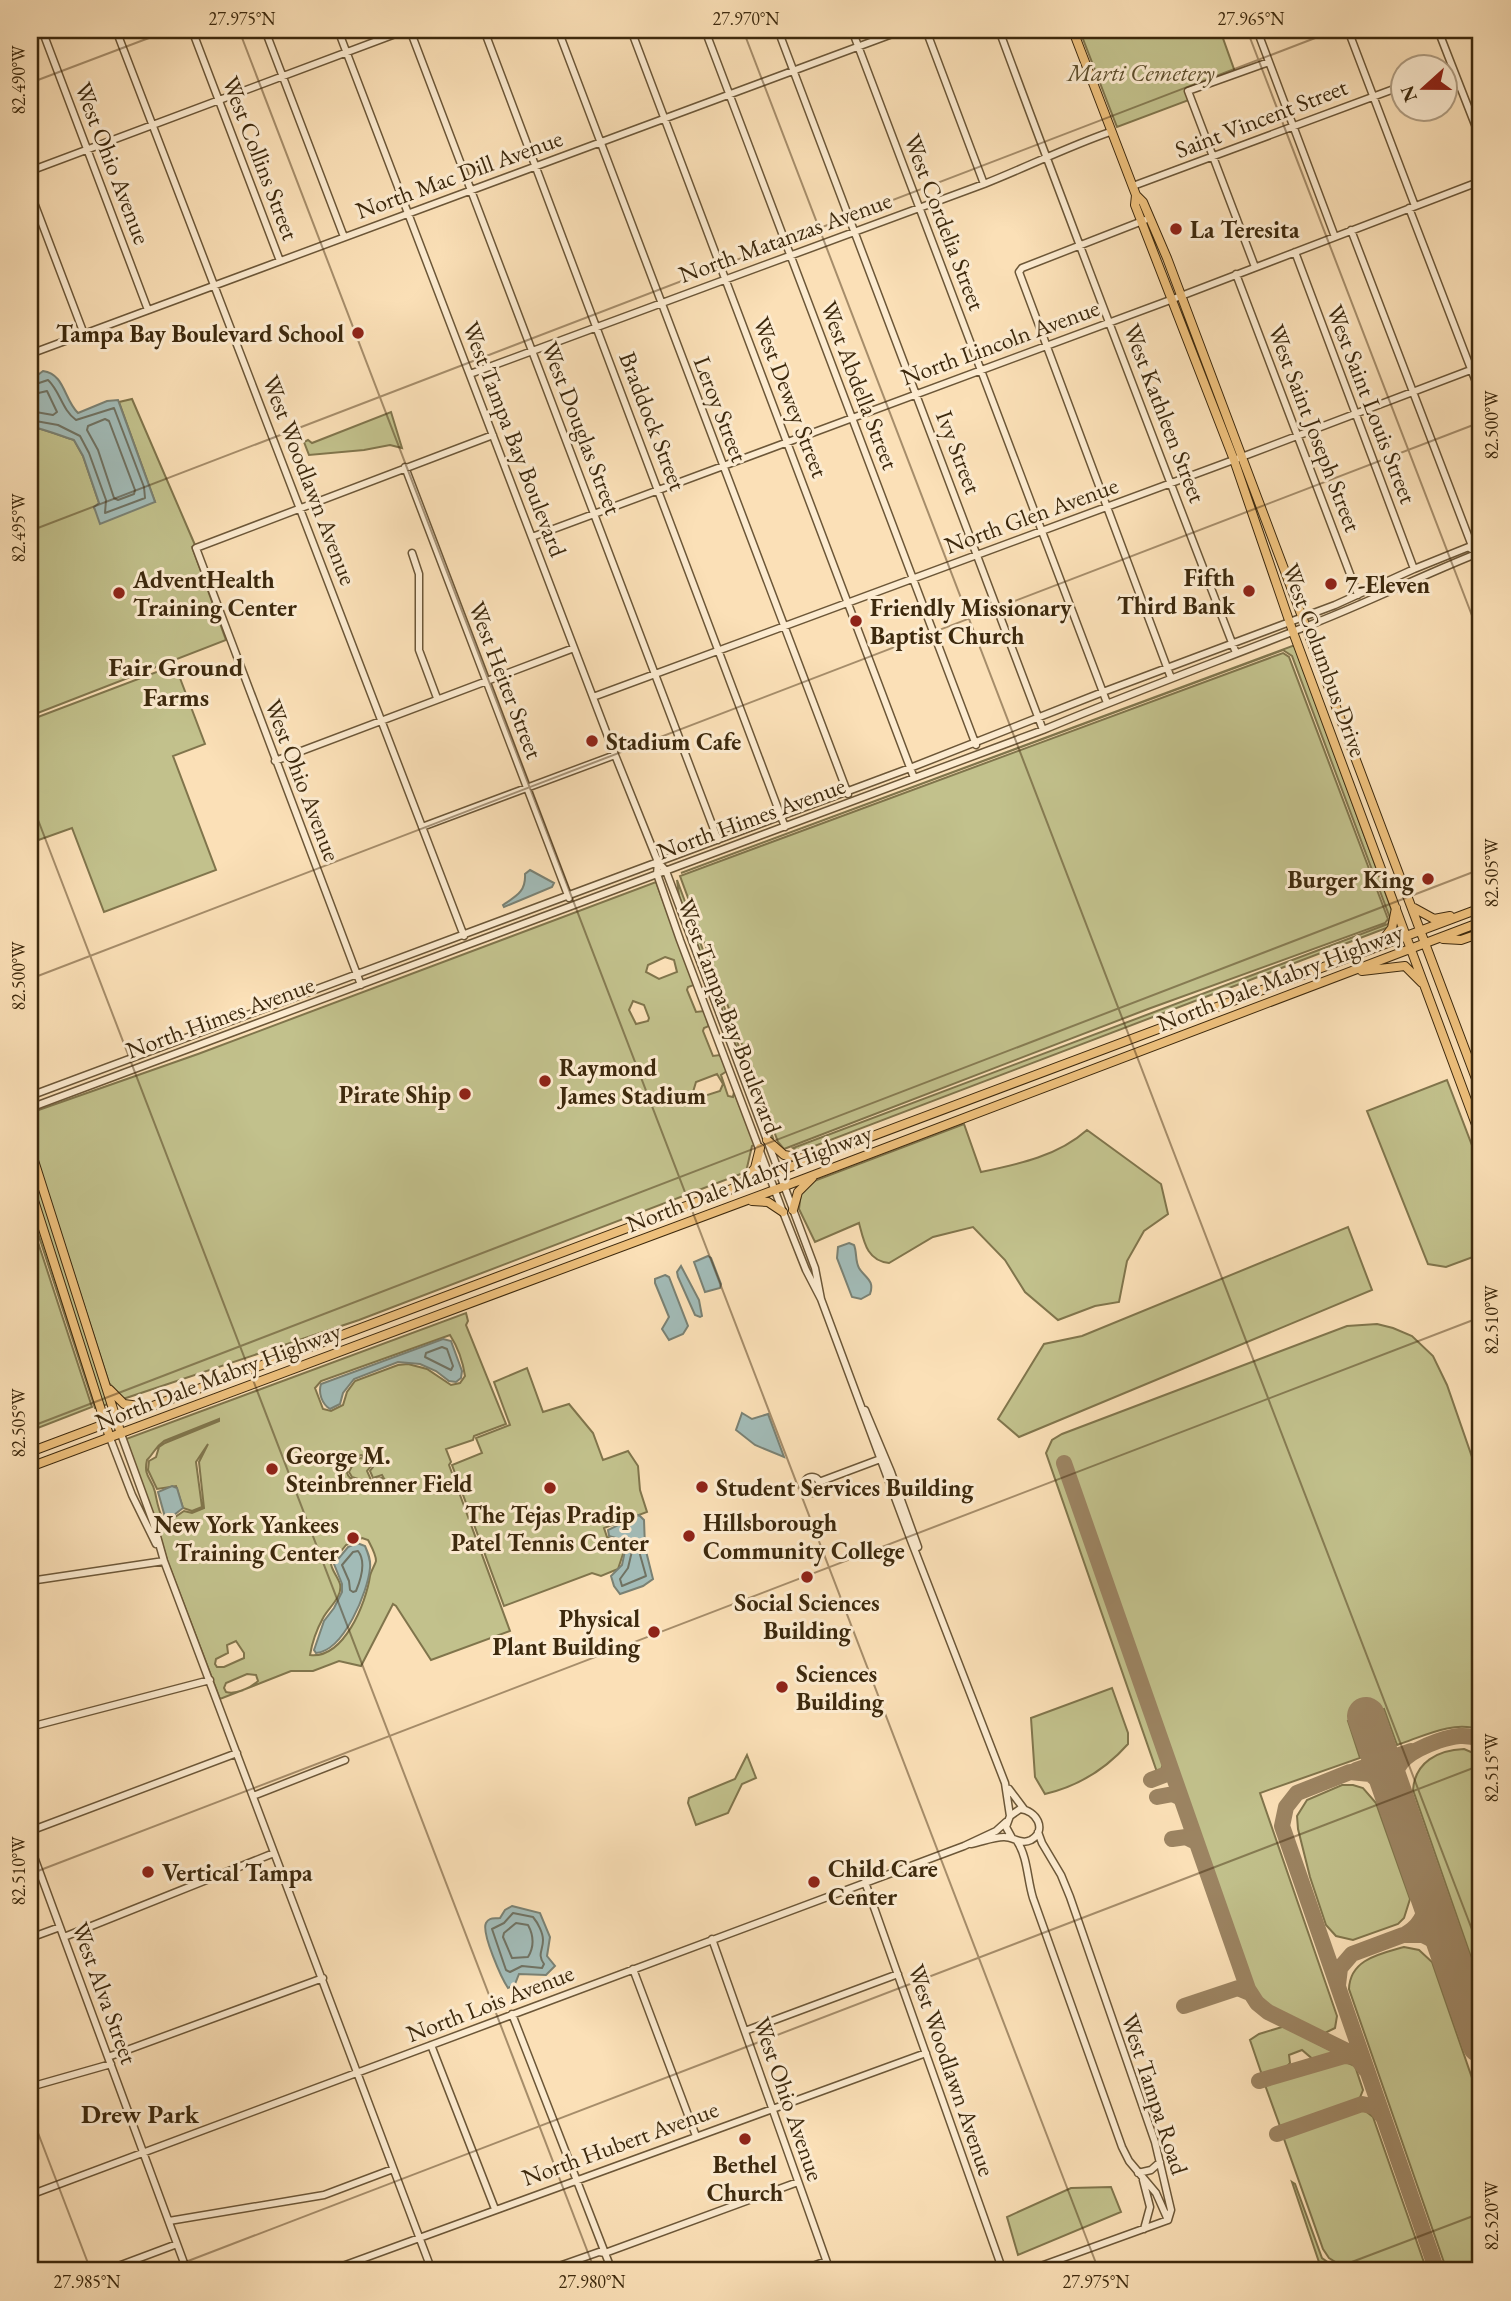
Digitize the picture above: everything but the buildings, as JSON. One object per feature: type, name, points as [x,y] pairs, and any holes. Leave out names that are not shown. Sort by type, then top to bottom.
[{"type":"main road","name":"West Columbus Drive","points":[[1073,32],[1134,191],[1143,202],[1146,219],[1302,618],[1481,1092]]},
{"type":"main road","name":"West Columbus Drive","points":[[1238,459],[1291,627],[1481,1138]]},
{"type":"main road","points":[[1350,787],[1364,781]]},
{"type":"main road","points":[[1412,906],[1424,916],[1434,919],[1481,908]]},
{"type":"main road","points":[[1376,948],[1392,928],[1396,907]]},
{"type":"main road","name":"North Dale Mabry Highway","points":[[30,1452],[1471,912]]},
{"type":"main road","name":"North Dale Mabry Highway","points":[[30,1467],[785,1186],[1481,922]]},
{"type":"main road","points":[[1437,939],[1461,940],[1481,933]]},
{"type":"main road","points":[[1346,973],[1405,966],[1413,971],[1427,991]]},
{"type":"main road","points":[[1053,1068],[1058,1081]]},
{"type":"main road","points":[[767,1140],[784,1155],[811,1159]]},
{"type":"main road","points":[[30,1148],[121,1434]]},
{"type":"main road","points":[[739,1186],[755,1168],[760,1148]]},
{"type":"main road","points":[[793,1210],[798,1192],[819,1173]]},
{"type":"main road","points":[[30,1188],[110,1438]]},
{"type":"main road","points":[[745,1200],[768,1202],[783,1212]]},
{"type":"main road","points":[[444,1297],[449,1310]]},
{"type":"main road","points":[[106,1385],[124,1404],[150,1407]]},
{"type":"street","name":"West Ohio Avenue","points":[[42,30],[148,310]]},
{"type":"street","name":"West Woodlawn Avenue","points":[[116,30],[467,945]]},
{"type":"street","name":"West Collins Street","points":[[192,30],[280,261]]},
{"type":"street","points":[[265,30],[344,237]]},
{"type":"street","name":"West Tampa Bay Boulevard","points":[[338,30],[615,755],[658,862],[666,871],[676,897],[815,1268],[821,1299]]},
{"type":"street","points":[[30,171],[408,30]]},
{"type":"street","name":"West Douglas Street","points":[[408,30],[718,840]]},
{"type":"street","name":"Braddock Street","points":[[484,30],[785,827]]},
{"type":"street","name":"Leroy Street","points":[[558,30],[851,802]]},
{"type":"street","name":"West Dewey Street","points":[[631,30],[914,778]]},
{"type":"street","name":"West Abdella Street","points":[[705,30],[979,753]]},
{"type":"street","name":"Ivy Street","points":[[778,30],[1043,730]]},
{"type":"street","name":"West Cordelia Street","points":[[852,30],[1107,703]]},
{"type":"street","name":"North Mac Dill Avenue","points":[[30,355],[903,30]]},
{"type":"street","points":[[926,30],[984,184]]},
{"type":"street","name":"West Kathleen Street","points":[[999,30],[1236,653]]},
{"type":"street","points":[[1257,30],[1335,237]]},
{"type":"street","points":[[1348,30],[1481,395]]},
{"type":"street","points":[[1438,30],[1446,52]]},
{"type":"street","points":[[1255,267],[1188,91],[1269,62]]},
{"type":"street","points":[[1458,83],[1481,140]]},
{"type":"street","name":"Saint Vincent Street","points":[[1134,191],[1214,157],[1388,91]]},
{"type":"street","name":"North Matanzas Avenue","points":[[470,374],[984,184],[1047,159],[1062,149],[1110,132]]},
{"type":"street","name":"North Lincoln Avenue","points":[[532,537],[1481,181]]},
{"type":"street","points":[[30,192],[84,334]]},
{"type":"street","points":[[1146,219],[1022,268],[1018,272],[1171,678]]},
{"type":"street","points":[[1352,230],[1472,546],[1466,555],[1425,574]]},
{"type":"street","name":"West Saint Louis Street","points":[[1295,252],[1414,569]]},
{"type":"street","name":"West Saint Joseph Street","points":[[1236,274],[1358,595]]},
{"type":"street","name":"North Glen Avenue","points":[[593,697],[1107,508],[1481,366]]},
{"type":"street","points":[[300,507],[493,435]]},
{"type":"street","name":"West Heiter Street","points":[[405,467],[572,906]]},
{"type":"street","name":"West Ohio Avenue","points":[[300,507],[196,548],[360,985]]},
{"type":"street","name":"North Himes Avenue","points":[[30,1108],[1043,730],[1236,653],[1291,627],[1302,618],[1414,569],[1472,546],[1480,549]]},
{"type":"street","name":"North Himes Avenue","points":[[30,1096],[781,817],[1232,644],[1291,627],[1305,627],[1480,549]]},
{"type":"street","points":[[412,553],[419,574],[419,650],[437,698]]},
{"type":"street","points":[[275,761],[574,648]]},
{"type":"street","points":[[422,827],[615,755]]},
{"type":"street","points":[[937,758],[941,768]]},
{"type":"street","name":"West Tampa Bay Boulevard","points":[[658,862],[656,874],[783,1212],[806,1270],[821,1299],[1006,1783],[1024,1809]]},
{"type":"street","points":[[676,897],[674,880],[683,864]]},
{"type":"street","points":[[680,940],[690,936]]},
{"type":"street","points":[[712,1023],[722,1019]]},
{"type":"street","points":[[232,1021],[237,1031]]},
{"type":"street","points":[[733,1080],[744,1076]]},
{"type":"street","points":[[741,1098],[751,1095]]},
{"type":"street","points":[[121,1434],[164,1561]]},
{"type":"street","points":[[110,1438],[132,1495],[164,1561],[432,2271]]},
{"type":"street","points":[[819,1482],[883,1458]]},
{"type":"street","points":[[30,1581],[164,1561]]},
{"type":"street","points":[[30,1727],[210,1680]]},
{"type":"street","points":[[30,1831],[237,1753]]},
{"type":"street","points":[[253,1796],[345,1760]]},
{"type":"street","name":"West Tampa Bay Boulevard","points":[[1006,1783],[1008,1819]]},
{"type":"street","points":[[1024,1809],[1038,1819],[1038,1832],[1030,1840],[1015,1840],[1007,1831],[1008,1819],[1016,1810],[1024,1809]]},
{"type":"street","name":"North Lois Avenue","points":[[30,2194],[964,1846],[996,1831],[1008,1819]]},
{"type":"street","name":"West Tampa Road","points":[[1038,1832],[1065,1885],[1155,2142],[1171,2210],[1168,2220]]},
{"type":"street","name":"North Lois Avenue","points":[[964,1846],[1002,1837],[1015,1840]]},
{"type":"street","name":"West Tampa Road","points":[[1015,1840],[1024,1853],[1029,1887],[1122,2147],[1138,2173],[1156,2193],[1168,2220]]},
{"type":"street","name":"West Alva Street","points":[[30,1846],[187,2271]]},
{"type":"street","points":[[64,1937],[274,1853]]},
{"type":"street","name":"West Woodlawn Avenue","points":[[865,1882],[1003,2271]]},
{"type":"street","points":[[30,1938],[60,1927]]},
{"type":"street","name":"West Ohio Avenue","points":[[712,1939],[830,2271]]},
{"type":"street","points":[[633,1969],[696,2136]]},
{"type":"street","points":[[745,2031],[898,1975]]},
{"type":"street","points":[[30,2087],[109,2060],[323,1978]]},
{"type":"street","points":[[512,2014],[612,2271]]},
{"type":"street","points":[[431,2045],[495,2209]]},
{"type":"street","name":"North Hubert Avenue","points":[[329,2271],[926,2053]]},
{"type":"street","points":[[1138,2173],[1151,2170],[1160,2162]]},
{"type":"street","points":[[169,2221],[324,2195],[393,2169]]},
{"type":"street","points":[[1143,2179],[1150,2207],[1144,2229]]},
{"type":"street","points":[[545,2271],[598,2252],[605,2253],[798,2182]]},
{"type":"street","points":[[1027,2271],[1168,2220]]},
{"type":"street","points":[[105,2271],[177,2244]]},
{"type":"street","points":[[800,2271],[826,2261]]},
{"type":"green space","name":"Marti Cemetery","points":[[1083,30],[1220,30],[1235,72],[1186,90],[1189,100],[1117,127],[1083,39]]},
{"type":"green space","name":"AdventHealth Training Center","points":[[132,399],[195,545],[192,547],[226,640],[30,716],[30,426],[74,440],[83,456],[99,503],[95,508],[155,502],[119,402]]},
{"type":"green space","points":[[391,412],[402,448],[390,445],[309,455],[304,442],[308,440],[312,443]]},
{"type":"green space","points":[[1295,645],[1392,911],[1389,927],[799,1152],[793,1148],[1388,924],[1390,918],[1292,656],[1283,650],[681,873]]},
{"type":"green space","points":[[1283,653],[1289,657],[1388,919],[1385,923],[1148,1009],[784,1149],[778,1142],[680,876]]},
{"type":"green space","points":[[175,665],[205,744],[173,756],[216,870],[104,912],[72,828],[30,843],[30,720]]},
{"type":"green space","points":[[677,880],[773,1138],[679,896]]},
{"type":"green space","points":[[656,882],[694,985],[687,990],[696,1012],[704,1011],[709,1026],[703,1031],[713,1056],[720,1055],[727,1071],[721,1075],[728,1096],[733,1097],[734,1092],[755,1145],[752,1146],[746,1172],[359,1320],[123,1399],[109,1383],[30,1138],[30,1113],[198,1054]],"holes":[[[665,957],[674,960],[677,972],[659,979],[646,972],[648,965]],[[633,1001],[644,1005],[648,1021],[636,1024],[629,1010]],[[717,1074],[723,1084],[720,1091],[695,1099],[693,1092],[696,1082]]]},
{"type":"green space","points":[[1447,1080],[1481,1169],[1481,1254],[1446,1267],[1428,1264],[1367,1111]]},
{"type":"green space","points":[[964,1124],[981,1172],[1051,1153],[1087,1130],[1161,1184],[1168,1214],[1144,1231],[1127,1261],[1119,1302],[1095,1306],[1058,1320],[1025,1292],[1005,1260],[973,1227],[933,1237],[889,1263],[876,1259],[871,1254],[859,1223],[815,1242],[799,1209],[801,1193],[814,1181]]},
{"type":"green space","points":[[30,1159],[108,1404],[102,1406],[30,1176]]},
{"type":"green space","points":[[30,1199],[96,1408],[30,1209]]},
{"type":"green space","points":[[30,1218],[92,1407],[30,1431]]},
{"type":"green space","points":[[1348,1227],[1372,1290],[1019,1437],[998,1419],[1044,1344],[1082,1336]]},
{"type":"green space","points":[[466,1313],[466,1325],[506,1424],[446,1449],[451,1462],[449,1465],[510,1631],[431,1660],[393,1604],[361,1666],[339,1661],[313,1671],[291,1671],[247,1688],[258,1681],[256,1675],[247,1674],[226,1683],[226,1692],[239,1691],[220,1699],[167,1560],[126,1439]],"holes":[[[450,1335],[465,1376],[460,1383],[451,1385],[427,1369],[408,1364],[398,1365],[355,1381],[347,1392],[343,1405],[331,1411],[323,1409],[315,1388],[321,1381]],[[219,1419],[165,1443],[159,1447],[156,1457],[149,1461],[148,1470],[157,1489],[176,1486],[183,1508],[192,1511],[202,1507],[196,1462],[208,1444],[199,1462],[204,1508],[192,1513],[184,1511],[175,1517],[163,1519],[146,1470],[147,1460],[161,1443]],[[361,1455],[372,1461],[373,1467],[370,1471],[373,1478],[382,1475],[387,1484],[385,1489],[377,1491],[348,1476],[348,1467]],[[362,1538],[368,1540],[375,1556],[376,1561],[364,1600],[343,1639],[322,1654],[310,1655],[321,1622],[340,1589],[331,1564],[346,1545]],[[236,1641],[244,1653],[244,1658],[224,1667],[217,1667],[216,1659],[228,1653],[227,1645]]]},
{"type":"green space","points":[[1377,1324],[1412,1336],[1433,1356],[1447,1385],[1481,1483],[1481,1730],[1470,1727],[1449,1728],[1397,1745],[1384,1709],[1348,1721],[1360,1758],[1260,1793],[1337,2016],[1335,2028],[1325,2033],[1305,2026],[1274,2009],[1253,1986],[1068,1460],[1058,1463],[1163,1764],[1157,1772],[1046,1453],[1052,1440],[1062,1434],[1347,1326]]},
{"type":"green space","name":"The Tejas Pradip Patel Tennis Center","points":[[527,1368],[543,1412],[569,1404],[593,1433],[603,1460],[628,1451],[638,1466],[640,1490],[647,1512],[604,1528],[607,1537],[624,1543],[618,1569],[601,1576],[592,1573],[504,1606],[452,1465],[482,1453],[476,1438],[510,1425],[494,1382]]},
{"type":"green space","points":[[361,1458],[371,1466],[367,1471],[371,1480],[382,1478],[383,1487],[379,1489],[352,1477],[349,1472],[355,1461]]},
{"type":"green space","points":[[1112,1688],[1128,1733],[1128,1744],[1091,1776],[1045,1794],[1035,1777],[1031,1718]]},
{"type":"green space","points":[[1464,1749],[1478,1755],[1481,1761],[1481,1986],[1413,1790],[1418,1772],[1429,1759],[1445,1752]]},
{"type":"green space","points":[[747,1755],[756,1778],[742,1784],[728,1813],[696,1825],[688,1803],[689,1798],[735,1779]]},
{"type":"green space","points":[[1342,1785],[1363,1788],[1376,1803],[1410,1899],[1404,1918],[1398,1924],[1353,1940],[1336,1936],[1326,1925],[1310,1877],[1297,1816],[1307,1800]]},
{"type":"green space","points":[[1404,1947],[1419,1950],[1432,1962],[1481,2104],[1481,2271],[1447,2271],[1349,1989],[1351,1979],[1361,1964],[1376,1955]]},
{"type":"green space","points":[[1282,2027],[1336,2053],[1315,2061],[1302,2050],[1289,2055],[1290,2063],[1285,2069],[1262,2075],[1250,2040],[1259,2034]]},
{"type":"green space","points":[[1343,2061],[1355,2066],[1363,2090],[1359,2100],[1281,2129],[1265,2085]]},
{"type":"green space","points":[[1363,2109],[1373,2117],[1427,2271],[1350,2271],[1329,2258],[1323,2249],[1283,2136]]},
{"type":"green space","points":[[1292,2182],[1322,2258],[1340,2271],[1322,2271]]},
{"type":"green space","points":[[1111,2187],[1121,2212],[1018,2255],[1007,2217],[1071,2188]]},
{"type":"water","points":[[43,371],[56,377],[78,413],[107,401],[118,400],[155,502],[100,524],[94,507],[99,503],[83,456],[74,440],[30,426],[30,381]]},
{"type":"water","points":[[530,870],[554,883],[552,887],[504,907],[503,905],[522,889],[525,874]]},
{"type":"water","points":[[849,1243],[854,1245],[858,1265],[871,1285],[870,1294],[861,1299],[852,1297],[837,1258],[838,1247]]},
{"type":"water","points":[[708,1256],[721,1284],[720,1288],[705,1292],[694,1262]]},
{"type":"water","points":[[681,1266],[699,1300],[700,1317],[695,1315],[678,1277],[677,1272]]},
{"type":"water","points":[[665,1275],[669,1277],[688,1326],[683,1334],[669,1340],[662,1329],[669,1317],[655,1283],[655,1279]]},
{"type":"water","points":[[443,1339],[451,1341],[462,1371],[461,1378],[456,1382],[449,1381],[420,1364],[398,1362],[354,1379],[343,1393],[340,1404],[330,1409],[320,1395],[321,1384]]},
{"type":"water","points":[[742,1413],[752,1419],[768,1414],[784,1457],[755,1445],[736,1430]]},
{"type":"water","points":[[172,1486],[177,1488],[183,1508],[174,1515],[165,1517],[158,1492]]},
{"type":"water","points":[[639,1515],[644,1520],[645,1547],[653,1579],[643,1586],[620,1594],[611,1576],[622,1565],[626,1546],[623,1540],[609,1536],[608,1530]]},
{"type":"water","points":[[357,1543],[365,1546],[370,1559],[365,1591],[345,1631],[326,1650],[316,1653],[314,1650],[324,1621],[342,1592],[342,1584],[334,1564],[348,1547]]},
{"type":"water","points":[[512,1906],[540,1913],[550,1937],[547,1956],[555,1966],[546,1975],[519,1974],[515,1984],[508,1988],[493,1956],[485,1928],[489,1920],[500,1918],[505,1910]]},
{"type":"taxiway","points":[[1064,1463],[1248,1989],[1257,2003],[1268,2012],[1353,2054],[1366,2070]]},
{"type":"taxiway","points":[[1393,1791],[1396,1772],[1405,1758],[1412,1753],[1454,1737],[1470,1736],[1481,1740]]},
{"type":"taxiway","points":[[1356,1770],[1411,1751]]},
{"type":"taxiway","points":[[1151,1780],[1172,1772]]},
{"type":"taxiway","points":[[1393,1791],[1370,1774],[1350,1772],[1297,1793],[1286,1807],[1282,1826],[1437,2271]]},
{"type":"taxiway","points":[[1157,1797],[1173,1794],[1181,1798]]},
{"type":"taxiway","points":[[1172,1839],[1186,1837],[1196,1842]]},
{"type":"taxiway","points":[[1404,1935],[1416,1926],[1426,1904],[1422,1877],[1408,1838]]},
{"type":"taxiway","points":[[1338,1985],[1340,1968],[1352,1954],[1403,1935],[1423,1935],[1437,1942],[1447,1953],[1467,2009]]},
{"type":"taxiway","points":[[1184,2006],[1238,1988],[1250,1993]]},
{"type":"taxiway","points":[[1259,2081],[1344,2056],[1357,2057]]},
{"type":"taxiway","points":[[1277,2134],[1362,2104],[1375,2107],[1383,2117]]},
{"type":"runway","points":[[1366,1716],[1481,2044]]},
{"type":"place","name":"La Teresita","points":[[1176,229]]},
{"type":"place","name":"Tampa Bay Boulevard School","points":[[358,333]]},
{"type":"place","name":"7-Eleven","points":[[1331,584]]},
{"type":"place","name":"Fifth Third Bank","points":[[1249,591]]},
{"type":"place","name":"AdventHealth Training Center","points":[[119,593]]},
{"type":"place","name":"Friendly Missionary Baptist Church","points":[[856,621]]},
{"type":"place","name":"Stadium Cafe","points":[[592,741]]},
{"type":"place","name":"Burger King","points":[[1428,879]]},
{"type":"place","name":"Raymond James Stadium","points":[[545,1081]]},
{"type":"place","name":"Pirate Ship","points":[[465,1094]]},
{"type":"place","name":"George M. Steinbrenner Field","points":[[272,1469]]},
{"type":"place","name":"Student Services Building","points":[[702,1487]]},
{"type":"place","name":"The Tejas Pradip Patel Tennis Center","points":[[550,1488]]},
{"type":"place","name":"Hillsborough Community College","points":[[689,1536]]},
{"type":"place","name":"New York Yankees Training Center","points":[[353,1538]]},
{"type":"place","name":"Social Sciences Building","points":[[807,1577]]},
{"type":"place","name":"Physical Plant Building","points":[[654,1632]]},
{"type":"place","name":"Sciences Building","points":[[782,1687]]},
{"type":"place","name":"Vertical Tampa","points":[[148,1872]]},
{"type":"place","name":"Child Care Center","points":[[814,1882]]},
{"type":"place","name":"Bethel Church","points":[[745,2139]]},
{"type":"district","name":"Fair Ground Farms","points":[[176,682]]},
{"type":"district","name":"Drew Park","points":[[140,2114]]}]
